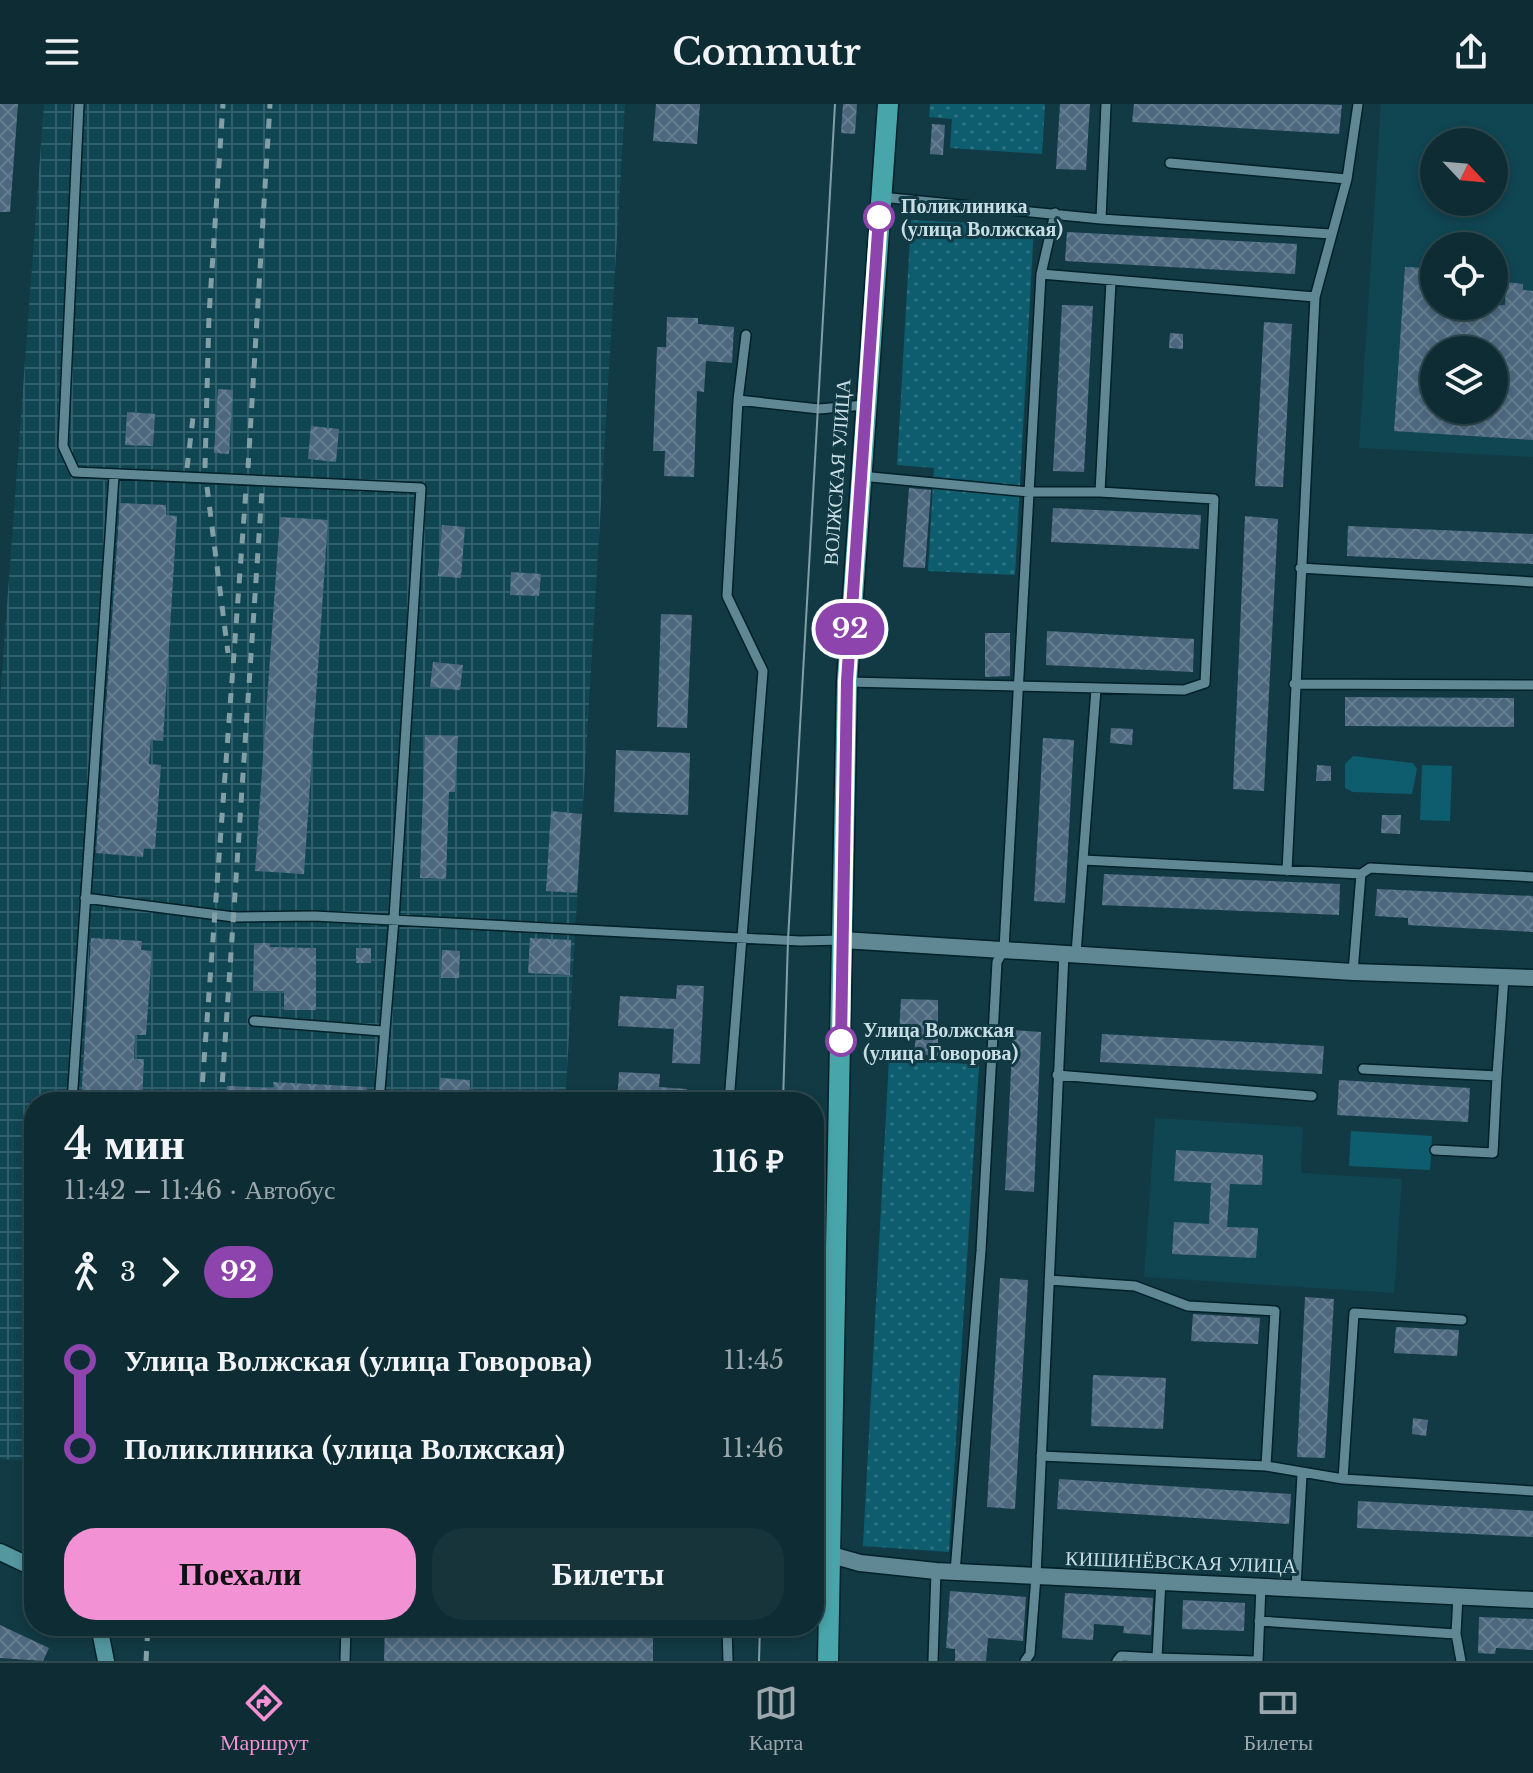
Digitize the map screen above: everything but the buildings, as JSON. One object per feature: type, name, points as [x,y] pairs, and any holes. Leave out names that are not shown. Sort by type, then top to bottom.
[{"type":"main road","name":"ВОЛЖСКАЯ УЛИЦА","points":[[824,1494],[843,940],[847,681],[888,104]]},
{"type":"main road","name":"ВОЛЖСКАЯ УЛИЦА","points":[[824,1588],[828,1661]]},
{"type":"street","points":[[843,940],[1353,972],[1533,978]]},
{"type":"street","points":[[0,1552],[24,1563]]},
{"type":"street","name":"КИШИНЁВСКАЯ УЛИЦА","points":[[824,1553],[860,1563],[936,1571],[1533,1600]]},
{"type":"street","points":[[101,1636],[106,1661]]},
{"type":"lane","points":[[79,104],[63,446],[75,472],[421,488],[394,919],[382,1031],[379,1092]]},
{"type":"lane","points":[[1101,219],[1106,104]]},
{"type":"lane","points":[[1287,871],[1315,297],[1347,179],[1358,104]]},
{"type":"lane","points":[[1170,163],[1347,179]]},
{"type":"lane","points":[[881,197],[1101,219],[1331,234]]},
{"type":"lane","points":[[955,1572],[981,1251],[997,962],[1004,949],[1041,274],[1055,213]]},
{"type":"lane","points":[[1041,274],[1315,297]]},
{"type":"lane","points":[[1100,492],[1111,281]]},
{"type":"lane","points":[[730,1092],[763,671],[727,596],[738,400],[746,335]]},
{"type":"lane","points":[[738,400],[819,409],[865,405]]},
{"type":"lane","points":[[73,1092],[114,476]]},
{"type":"lane","points":[[847,681],[1184,690],[1205,683],[1214,499],[1100,492],[1029,492],[861,476]]},
{"type":"lane","points":[[1300,568],[1533,582]]},
{"type":"lane","points":[[1294,684],[1533,685]]},
{"type":"lane","points":[[1025,1661],[1030,1654],[1036,1576],[1057,1075],[1083,860],[1096,689]]},
{"type":"lane","points":[[1083,860],[1361,874],[1370,868],[1533,877]]},
{"type":"lane","points":[[1353,972],[1361,874]]},
{"type":"lane","points":[[85,898],[234,917],[394,919],[843,940]]},
{"type":"lane","points":[[1435,1150],[1493,1153],[1504,977]]},
{"type":"lane","points":[[254,1021],[382,1031]]},
{"type":"lane","points":[[1363,1069],[1497,1076]]},
{"type":"lane","points":[[1057,1075],[1312,1096]]},
{"type":"lane","points":[[1049,1280],[1135,1286],[1188,1306],[1275,1311],[1266,1466]]},
{"type":"lane","points":[[1343,1479],[1354,1313],[1462,1320]]},
{"type":"lane","points":[[1041,1456],[1266,1466],[1343,1479],[1533,1491]]},
{"type":"lane","points":[[1296,1587],[1302,1474]]},
{"type":"lane","points":[[933,1660],[936,1571]]},
{"type":"lane","points":[[1157,1658],[1161,1580]]},
{"type":"lane","points":[[1117,1661],[1121,1656],[1257,1661],[1261,1585]]},
{"type":"lane","points":[[1458,1595],[1456,1634],[1461,1661]]},
{"type":"lane","points":[[1259,1621],[1456,1634]]},
{"type":"lane","points":[[345,1661],[346,1636]]},
{"type":"lane","points":[[727,1636],[728,1661]]},
{"type":"shaded area","points":[[44,104],[625,104],[566,1092],[24,1092],[24,1460],[0,1459],[0,700]]},
{"type":"shaded area","points":[[930,104],[1045,104],[1042,154],[950,148],[952,119],[929,117]]},
{"type":"shaded area","points":[[1381,104],[1533,104],[1533,457],[1359,448]]},
{"type":"shaded area","points":[[911,220],[1034,226],[1015,575],[928,571],[934,468],[897,465]]},
{"type":"shaded area","points":[[1353,756],[1413,763],[1417,769],[1412,794],[1353,792],[1345,788],[1345,764]]},
{"type":"shaded area","points":[[1422,765],[1452,766],[1450,821],[1420,820]]},
{"type":"shaded area","points":[[889,1058],[979,1065],[949,1552],[863,1546]]},
{"type":"shaded area","points":[[1155,1118],[1303,1127],[1301,1173],[1402,1179],[1394,1293],[1144,1277]]},
{"type":"shaded area","points":[[1351,1131],[1432,1136],[1430,1170],[1349,1166]]},
{"type":"tram line","points":[[783,1092],[788,940],[835,104]]},
{"type":"tram line","points":[[759,1661],[760,1636]]},
{"type":"railway","points":[[205,468],[209,315],[223,104]]},
{"type":"railway","points":[[248,468],[270,104]]},
{"type":"railway","points":[[187,468],[194,409]]},
{"type":"railway","points":[[207,487],[228,653]]},
{"type":"railway","points":[[202,1092],[246,490]]},
{"type":"railway","points":[[222,1092],[262,491]]},
{"type":"railway","points":[[146,1661],[147,1636]]},
{"type":"bus line","name":"92","points":[[841,1041],[847,681],[879,217]]},
{"type":"place","name":"Поликлиника (улица Волжская)","points":[[879,217]]},
{"type":"place","name":"Улица Волжская (улица Говорова)","points":[[841,1041]]}]
